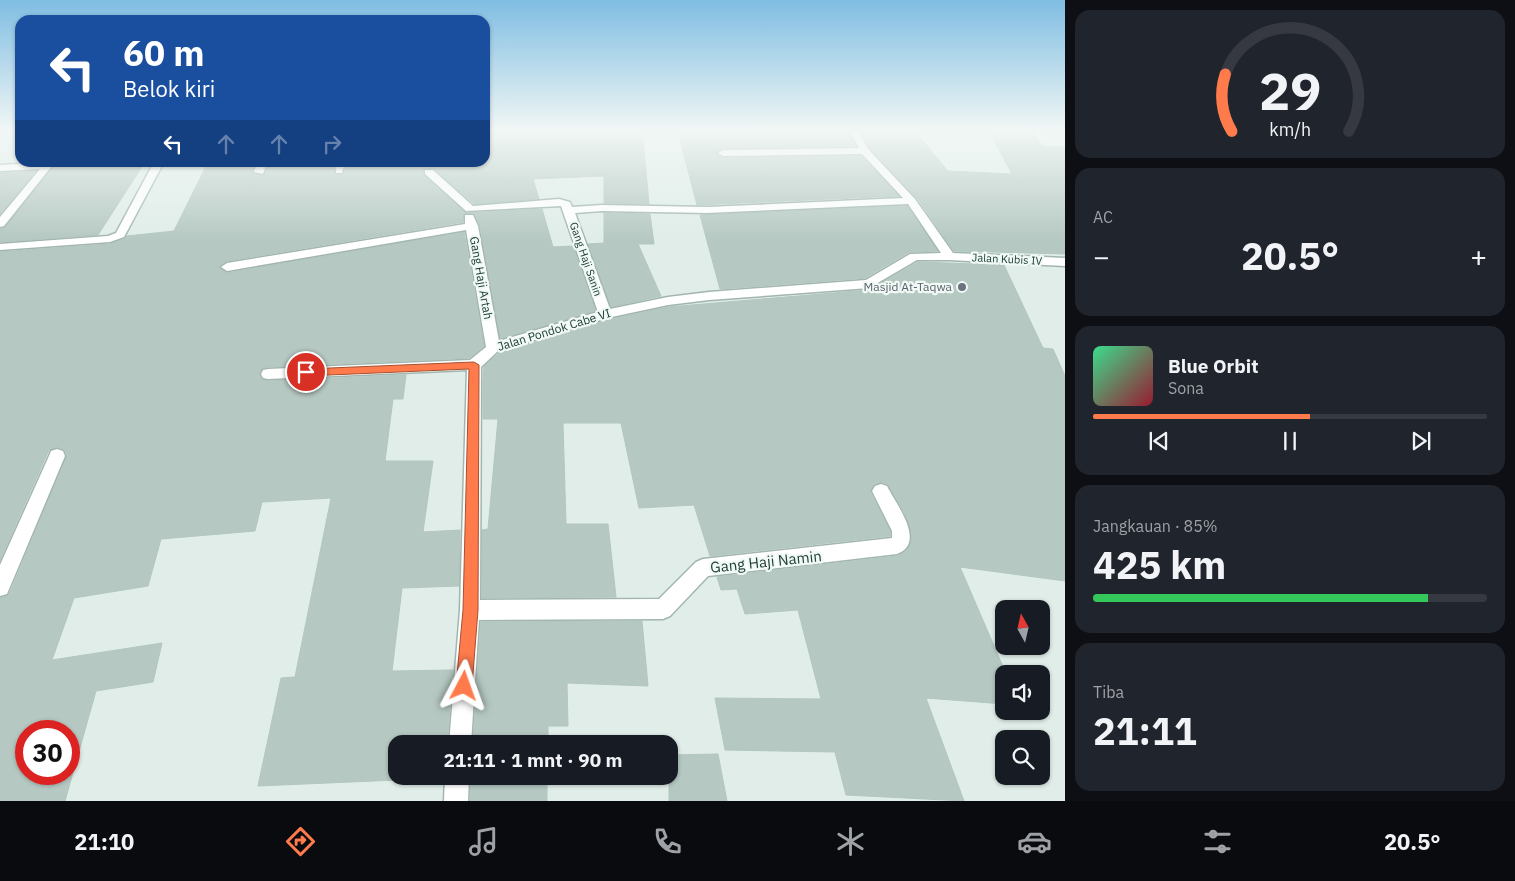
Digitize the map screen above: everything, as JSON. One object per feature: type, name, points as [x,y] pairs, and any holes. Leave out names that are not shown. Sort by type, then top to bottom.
[{"type":"street","points":[[879,166],[911,201],[949,256]]},
{"type":"street","points":[[0,168],[15,167]]},
{"type":"street","points":[[0,224],[48,167]]},
{"type":"street","points":[[0,246],[110,239],[120,235],[156,167]]},
{"type":"street","points":[[428,172],[470,209],[559,202],[568,207],[707,210],[911,201]]},
{"type":"street","name":"Gang Haji Sanin","points":[[568,207],[605,314]]},
{"type":"street","name":"Gang Haji Artah","points":[[470,209],[469,217],[493,348]]},
{"type":"street","points":[[227,267],[472,226]]},
{"type":"street","name":"Jalan Kubis IV","points":[[949,256],[1065,262]]},
{"type":"street","name":"Jalan Pondok Cabe VI","points":[[474,365],[493,348],[605,314],[668,301],[709,296],[869,284],[914,257],[949,256]]},
{"type":"street","points":[[268,374],[474,365],[470,610],[461,735]]},
{"type":"street","points":[[0,586],[57,456]]},
{"type":"street","name":"Gang Haji Namin","points":[[470,610],[663,610],[703,568],[891,547],[902,540],[901,531],[881,492]]},
{"type":"street","points":[[456,801],[457,785]]},
{"type":"building","points":[[645,166],[649,204],[604,203],[604,176],[533,179],[539,199],[474,204],[434,169],[423,170],[424,175],[466,213],[542,209],[553,247],[573,246],[596,311],[500,339],[480,226],[473,213],[464,214],[463,222],[227,261],[219,266],[227,273],[464,232],[484,346],[469,358],[268,367],[263,368],[259,373],[261,379],[268,381],[406,375],[403,399],[393,399],[385,461],[433,461],[423,532],[460,530],[459,586],[402,588],[392,671],[453,670],[448,735],[388,735],[388,780],[258,786],[281,678],[295,677],[331,498],[262,502],[255,531],[161,539],[148,586],[74,598],[52,660],[162,643],[153,682],[96,691],[80,748],[80,720],[15,720],[15,785],[70,785],[65,801],[0,801],[0,598],[9,595],[67,455],[64,449],[58,447],[49,450],[0,560],[0,252],[110,244],[125,239],[127,236],[174,231],[206,167],[254,167],[252,173],[263,176],[267,167],[334,167],[336,175],[343,174],[345,167]]},
{"type":"building","points":[[687,166],[871,166],[899,196],[697,205]]},
{"type":"building","points":[[887,166],[944,166],[948,171],[1012,174],[1008,166],[1065,166],[1065,254],[954,251],[917,198]]},
{"type":"building","points":[[53,167],[142,167],[98,235],[0,242],[0,229],[5,227]]},
{"type":"building","points":[[36,171],[0,214],[0,173]]},
{"type":"building","points":[[907,206],[938,251],[909,252],[865,278],[720,289],[700,215]]},
{"type":"building","points":[[604,213],[650,214],[654,244],[638,244],[661,296],[611,307],[588,244],[604,243]]},
{"type":"building","points":[[918,262],[1004,265],[1043,348],[1053,349],[1065,376],[1065,581],[960,567],[995,648],[995,655],[998,655],[1002,665],[995,665],[995,703],[926,698],[964,801],[846,795],[835,752],[725,750],[715,698],[821,699],[798,610],[745,614],[737,589],[721,590],[717,577],[898,556],[907,550],[911,541],[911,532],[904,512],[888,484],[882,482],[874,484],[870,492],[890,531],[890,536],[710,556],[694,505],[639,508],[621,423],[563,423],[566,524],[608,524],[616,597],[482,598],[482,530],[488,529],[498,419],[483,419],[484,366],[499,353],[607,320],[668,307],[869,290]]},
{"type":"building","points":[[642,621],[648,686],[567,683],[568,726],[548,726],[548,735],[474,735],[481,622]]},
{"type":"building","points":[[718,754],[727,801],[669,801],[669,785],[678,785],[678,755]]},
{"type":"building","points":[[471,785],[547,785],[547,801],[470,801]]},
{"type":"place","name":"Masjid At-Taqwa","points":[[962,287]]},
{"type":"route","points":[[306,372],[474,365],[470,610],[464,686]]}]
